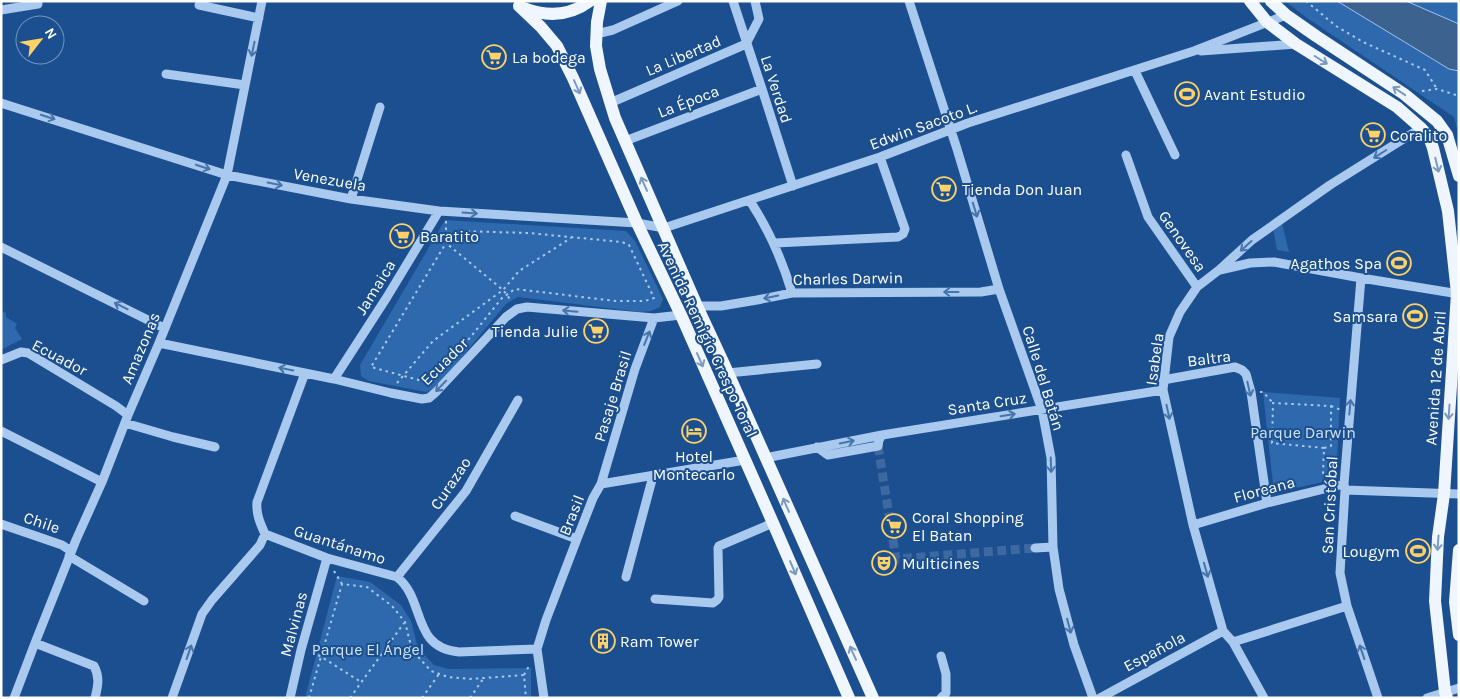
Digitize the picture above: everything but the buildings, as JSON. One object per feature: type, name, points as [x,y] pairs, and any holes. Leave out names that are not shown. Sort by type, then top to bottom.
[{"type":"main road","points":[[516,4],[534,12],[550,14],[567,13],[583,7],[590,1]]},
{"type":"main road","name":"Avenida Remigio Crespo Toral","points":[[601,1],[597,22],[596,46],[600,69],[610,103],[697,306],[872,698]]},
{"type":"main road","name":"Avenida 12 de Abril","points":[[1250,1],[1268,22],[1296,44],[1397,107],[1429,136],[1433,148],[1448,211],[1458,294],[1444,494],[1438,537],[1435,601],[1446,695]]},
{"type":"main road","points":[[1271,1],[1286,15],[1404,94],[1437,121],[1447,134],[1459,176]]},
{"type":"main road","name":"Avenida Remigio Crespo Toral","points":[[516,4],[541,27],[557,46],[573,78],[745,460],[849,698]]},
{"type":"main road","points":[[1458,627],[1455,602],[1459,550]]},
{"type":"street","name":"Amazonas","points":[[14,698],[70,553],[102,482],[227,174],[262,1]]},
{"type":"street","points":[[596,34],[613,30],[678,1]]},
{"type":"street","name":"La Verdad","points":[[733,1],[793,186]]},
{"type":"street","name":"La Libertad","points":[[610,103],[746,44],[759,19],[755,1]]},
{"type":"street","name":"Calle del Batán","points":[[909,1],[999,289],[1042,410],[1051,458],[1053,547],[1059,589],[1074,644],[1093,698]]},
{"type":"street","points":[[1,10],[38,4]]},
{"type":"street","points":[[199,5],[259,18]]},
{"type":"street","name":"Edwin Sacoto L.","points":[[664,228],[880,157],[950,130],[1194,52],[1286,15]]},
{"type":"street","name":"Edwin Sacoto L.","points":[[1194,52],[1296,44]]},
{"type":"street","points":[[1136,71],[1175,155]]},
{"type":"street","points":[[166,74],[245,84]]},
{"type":"street","name":"La Época","points":[[625,141],[762,88]]},
{"type":"street","name":"Venezuela","points":[[1,103],[227,174],[351,199],[439,211],[637,223],[664,228]]},
{"type":"street","points":[[351,199],[380,107]]},
{"type":"street","name":"Isabela","points":[[1264,698],[1233,642],[1223,631],[1193,525],[1163,390],[1170,336],[1180,312],[1197,287],[1252,240],[1330,185],[1421,128]]},
{"type":"street","name":"Genovesa","points":[[1126,155],[1148,217],[1197,287]]},
{"type":"street","points":[[775,243],[898,237],[903,234],[905,229],[880,157]]},
{"type":"street","points":[[750,201],[775,243],[792,293]]},
{"type":"street","name":"Jamaica","points":[[334,379],[439,211]]},
{"type":"street","points":[[1,247],[164,328]]},
{"type":"street","points":[[1219,270],[1250,263],[1274,262],[1458,294]]},
{"type":"street","name":"San Cristóbal","points":[[1361,278],[1342,487],[1340,573],[1347,606],[1378,698]]},
{"type":"street","name":"Charles Darwin","points":[[697,306],[710,307],[792,293],[981,292],[999,289]]},
{"type":"street","points":[[515,310],[527,307],[654,318],[680,315]]},
{"type":"street","name":"Ecuador","points":[[159,343],[422,399],[429,398],[506,317],[515,310]]},
{"type":"street","name":"Pasaje Brasil","points":[[601,484],[635,369],[654,318]]},
{"type":"street","name":"Ecuador","points":[[1,360],[21,352],[28,353],[116,406],[126,419],[173,437],[215,447]]},
{"type":"street","points":[[728,373],[817,364]]},
{"type":"street","name":"Baltra","points":[[1163,380],[1235,368],[1242,370],[1246,374],[1251,392],[1267,503]]},
{"type":"street","points":[[172,698],[202,614],[260,545],[265,534],[256,510],[257,502],[305,373]]},
{"type":"street","name":"Santa Cruz","points":[[765,458],[882,435],[1163,390]]},
{"type":"street","name":"Curazao","points":[[397,577],[466,491],[518,400]]},
{"type":"street","points":[[1,431],[102,482]]},
{"type":"street","name":"Santa Cruz","points":[[817,448],[828,455],[878,446],[882,435]]},
{"type":"street","name":"Brasil","points":[[544,698],[537,649],[577,539],[593,498],[601,484],[745,460]]},
{"type":"street","points":[[626,577],[653,476]]},
{"type":"street","name":"Floreana","points":[[1193,525],[1267,503],[1342,487],[1459,494]]},
{"type":"street","points":[[515,516],[577,539]]},
{"type":"street","points":[[655,599],[713,603],[719,596],[719,546],[773,523]]},
{"type":"street","name":"Chile","points":[[1,524],[62,545],[70,553],[144,600]]},
{"type":"street","name":"Guantánamo","points":[[265,534],[327,558],[397,577],[403,581],[408,590],[427,635],[440,648],[459,652],[537,649]]},
{"type":"street","points":[[1035,548],[1053,547]]},
{"type":"street","name":"Malvinas","points":[[290,698],[301,650],[327,558]]},
{"type":"street","points":[[1233,642],[1347,606]]},
{"type":"street","name":"Española","points":[[1100,698],[1223,631]]},
{"type":"street","points":[[35,643],[94,666],[99,682],[96,698]]},
{"type":"street","points":[[941,656],[947,686],[946,693],[941,698]]},
{"type":"street","points":[[1427,698],[1446,695],[1459,688]]},
{"type":"path","points":[[1306,1],[1336,26],[1364,42],[1425,70],[1437,88]]},
{"type":"path","points":[[1404,94],[1437,88],[1459,96]]},
{"type":"path","points":[[439,211],[446,220],[446,243],[507,294],[515,310]]},
{"type":"path","points":[[435,380],[426,382],[371,367],[446,243],[458,231],[529,233],[622,242],[629,245],[654,298],[616,301],[515,289],[502,298],[459,350]]},
{"type":"path","points":[[390,393],[402,376],[433,341],[502,290],[519,271],[572,237]]},
{"type":"path","points":[[1273,403],[1331,406],[1331,446],[1324,448],[1272,443],[1273,403]]},
{"type":"path","points":[[1324,448],[1323,474],[1336,479],[1342,487]]},
{"type":"path","points":[[309,698],[342,584],[367,587],[392,606],[405,622],[412,650],[431,671],[448,677],[470,679],[524,675],[526,698]]},
{"type":"path","points":[[350,698],[405,622]]},
{"type":"path","points":[[301,650],[320,656],[361,682]]},
{"type":"path","points":[[422,698],[439,674]]},
{"type":"path","points":[[470,698],[484,678]]},
{"type":"green space","points":[[1285,1],[1337,1],[1449,69],[1459,71],[1459,137],[1454,117],[1307,18]]},
{"type":"green space","points":[[1404,1],[1459,1],[1459,24],[1408,3]]},
{"type":"green space","points":[[445,220],[626,231],[635,241],[663,299],[660,307],[651,311],[640,312],[518,297],[506,304],[436,388],[426,392],[369,381],[361,376],[360,365]]},
{"type":"green space","points":[[1282,223],[1289,252],[1277,250],[1273,229]]},
{"type":"green space","points":[[1,311],[6,313],[6,317],[17,324],[15,328],[22,339],[1,350]]},
{"type":"green space","name":"Parque Darwin","points":[[1263,392],[1340,398],[1336,479],[1274,493]]},
{"type":"green space","name":"Parque El Ángel","points":[[337,576],[370,582],[401,605],[411,621],[418,648],[434,665],[449,669],[531,668],[531,698],[305,698]]},
{"type":"shaded area","points":[[1337,1],[1406,1],[1459,24],[1459,71],[1449,69]]},
{"type":"tunnel","points":[[878,446],[896,559],[1035,548]]},
{"type":"place","name":"La bodega","points":[[494,57]]},
{"type":"place","name":"Avant Estudio","points":[[1187,94]]},
{"type":"place","name":"Coralito","points":[[1373,135]]},
{"type":"place","name":"Tienda Don Juan","points":[[944,189]]},
{"type":"place","name":"Baratito","points":[[402,236]]},
{"type":"place","name":"Agathos Spa","points":[[1399,263]]},
{"type":"place","name":"Samsara","points":[[1415,316]]},
{"type":"place","name":"Tienda Julie","points":[[596,331]]},
{"type":"place","name":"Hotel Montecarlo","points":[[694,431]]},
{"type":"place","name":"Coral Shopping El Batan","points":[[894,526]]},
{"type":"place","name":"Lougym","points":[[1418,551]]},
{"type":"place","name":"Multicines","points":[[884,563]]},
{"type":"place","name":"Ram Tower","points":[[603,641]]}]
